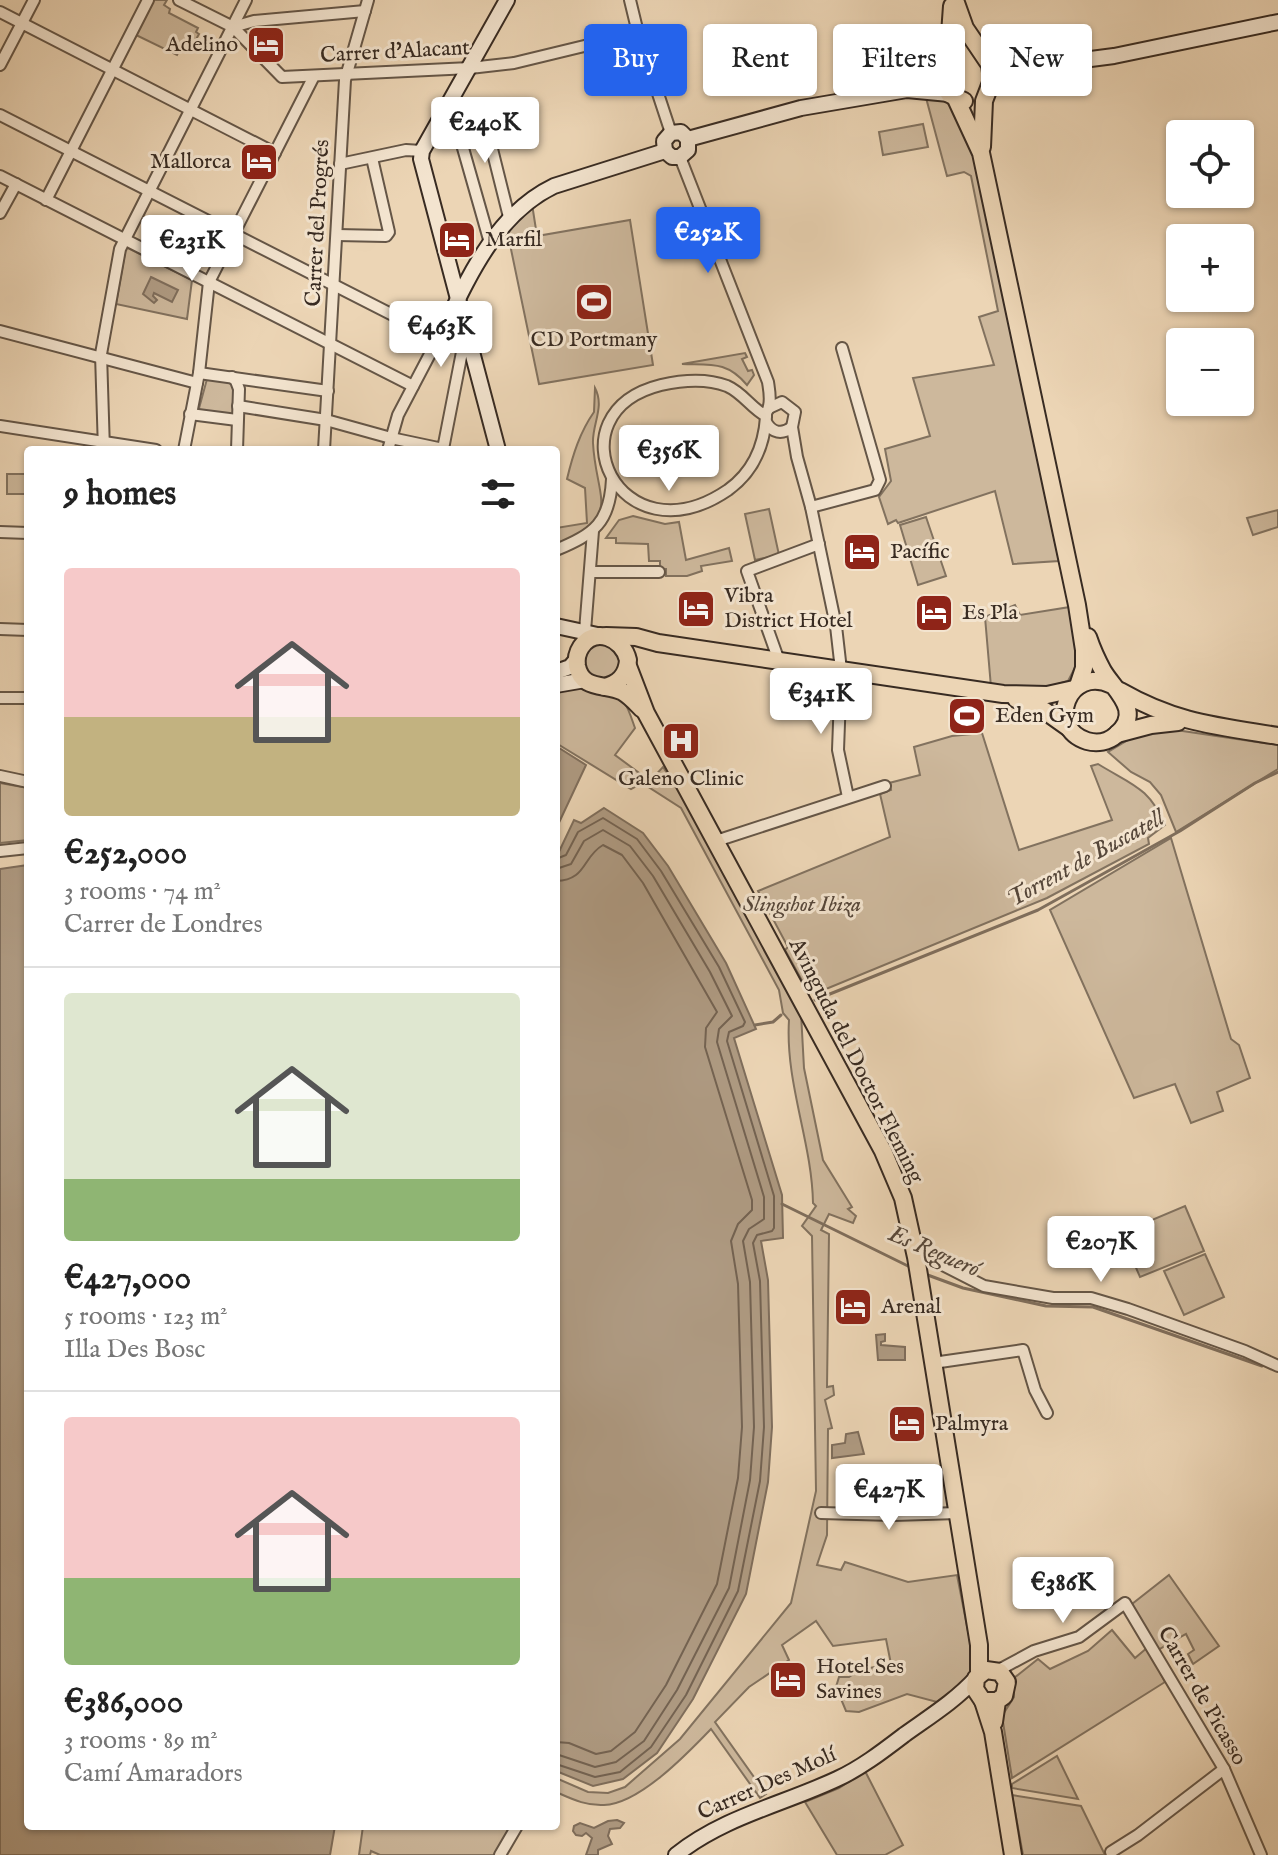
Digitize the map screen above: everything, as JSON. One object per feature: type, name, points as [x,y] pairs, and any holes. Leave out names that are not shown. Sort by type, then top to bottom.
[{"type":"main road","points":[[954,0],[965,28],[981,52]]},
{"type":"main road","points":[[952,24],[954,0]]},
{"type":"main road","points":[[952,96],[969,101],[981,93]]},
{"type":"main road","points":[[952,96],[981,153]]},
{"type":"main road","points":[[987,96],[981,153],[1077,605],[1085,658],[1082,676],[1065,709],[1070,729]]},
{"type":"main road","points":[[1077,605],[1095,656],[1125,701],[1127,713],[1117,734]]},
{"type":"main road","points":[[658,643],[641,646],[620,680],[604,687],[594,686],[579,673],[577,656],[587,641],[604,636],[636,637],[658,643],[1003,694],[1047,695],[1095,680],[1160,712],[1187,721],[1278,736]]},
{"type":"main road","points":[[604,636],[621,644],[628,663]]},
{"type":"main road","name":"Avinguda del Doctor Fleming","points":[[628,663],[646,713],[883,1151],[903,1198],[917,1266],[979,1645],[991,1675],[1004,1696],[987,1700]]},
{"type":"main road","name":"Avinguda del Doctor Fleming","points":[[604,687],[623,692],[646,713]]},
{"type":"main road","points":[[1003,694],[1031,704],[1070,729],[1077,737],[1092,742],[1108,740],[1117,734],[1151,725],[1187,721]]},
{"type":"main road","name":"Avinguda del Doctor Fleming","points":[[991,1675],[975,1689],[987,1700],[1013,1855]]},
{"type":"street","points":[[0,65],[34,0]]},
{"type":"street","points":[[46,200],[148,0]]},
{"type":"street","name":"Carrer d'Alacant","points":[[179,0],[233,27],[282,77],[470,68],[514,63],[584,46]]},
{"type":"street","points":[[0,426],[104,446],[101,360],[123,239],[246,0]]},
{"type":"street","points":[[444,446],[462,352],[457,299],[423,170],[422,151],[507,0]]},
{"type":"street","points":[[630,0],[636,24]]},
{"type":"street","points":[[233,27],[254,21],[367,6]]},
{"type":"street","name":"Carrer del Progrés","points":[[324,446],[347,74],[367,6]]},
{"type":"street","points":[[0,12],[275,153]]},
{"type":"street","points":[[1092,59],[1278,22]]},
{"type":"street","points":[[185,446],[198,378],[209,282],[314,76]]},
{"type":"street","points":[[659,96],[671,133]]},
{"type":"street","points":[[688,139],[801,108],[872,96]]},
{"type":"street","points":[[0,115],[232,234],[440,335]]},
{"type":"street","points":[[433,132],[440,138],[459,134],[490,243]]},
{"type":"street","points":[[681,132],[688,139],[688,150],[680,157],[672,157],[665,151],[664,141],[671,133],[681,132]]},
{"type":"street","points":[[491,145],[509,217]]},
{"type":"street","points":[[340,164],[406,150],[422,151]]},
{"type":"street","points":[[457,299],[509,217],[537,195],[554,186],[665,151]]},
{"type":"street","points":[[680,157],[768,382],[782,402],[795,412],[792,427],[797,457],[836,626],[841,670],[838,750],[848,797]]},
{"type":"street","points":[[337,235],[377,237],[386,236],[389,232],[372,158]]},
{"type":"street","points":[[0,176],[413,386]]},
{"type":"street","points":[[0,213],[16,184]]},
{"type":"street","points":[[389,446],[398,415],[440,335],[459,326]]},
{"type":"street","points":[[459,326],[497,446]]},
{"type":"street","points":[[0,331],[101,360],[198,378],[232,377],[328,391]]},
{"type":"street","points":[[811,507],[875,490],[880,480],[842,348]]},
{"type":"street","points":[[232,377],[239,385],[237,446]]},
{"type":"street","points":[[560,548],[593,531],[606,514],[611,500],[612,479],[605,438],[612,417],[633,396],[654,387],[696,380],[726,386],[744,396],[758,412],[767,415],[774,431],[792,427]]},
{"type":"street","points":[[612,479],[624,495],[653,509],[671,510],[699,504],[721,494],[739,482],[754,464],[767,415],[768,382]]},
{"type":"street","points":[[767,415],[782,402]]},
{"type":"street","points":[[238,406],[326,420],[429,446]]},
{"type":"street","points":[[190,414],[237,420]]},
{"type":"street","points":[[780,432],[797,457]]},
{"type":"street","points":[[585,631],[593,531]]},
{"type":"street","points":[[0,532],[24,533]]},
{"type":"street","points":[[779,661],[747,571],[819,544]]},
{"type":"street","points":[[591,572],[659,572]]},
{"type":"street","points":[[0,629],[24,630]]},
{"type":"street","points":[[560,629],[604,636]]},
{"type":"street","points":[[560,632],[571,639],[577,656],[570,667],[560,671]]},
{"type":"street","points":[[560,684],[585,680]]},
{"type":"street","points":[[0,698],[24,698]]},
{"type":"street","points":[[0,776],[24,781]]},
{"type":"street","points":[[716,841],[885,786]]},
{"type":"street","points":[[0,851],[24,848]]},
{"type":"street","points":[[917,1266],[931,1259],[984,1286],[1053,1298],[1091,1298],[1245,1351],[1278,1366]]},
{"type":"street","points":[[933,1363],[1023,1350],[1035,1390],[1047,1413]]},
{"type":"street","points":[[821,1513],[958,1513]]},
{"type":"street","name":"Carrer de Picasso","points":[[991,1675],[1034,1651],[1079,1637],[1125,1603],[1224,1769],[1261,1855]]},
{"type":"street","name":"Carrer Des Molí","points":[[676,1855],[695,1840],[730,1822],[839,1779],[991,1675]]},
{"type":"street","points":[[955,1699],[987,1700]]},
{"type":"street","points":[[1111,1852],[1224,1769]]},
{"type":"street","points":[[500,1855],[515,1830]]},
{"type":"green space","points":[[154,0],[167,0],[164,5],[170,9],[169,13],[198,28],[196,32],[199,34],[193,45],[184,41],[177,55],[136,35]]},
{"type":"green space","points":[[926,96],[935,96],[951,106],[973,148],[1059,561],[1013,564],[995,491],[888,524],[879,497],[891,481],[885,449],[930,436],[913,378],[994,365],[979,317],[998,311],[971,176],[964,172],[947,176]]},
{"type":"green space","points":[[923,124],[928,147],[883,155],[879,132]]},
{"type":"green space","name":"CD Portmany","points":[[532,204],[537,236],[630,220],[653,365],[539,384],[507,230]]},
{"type":"green space","points":[[126,247],[192,280],[187,319],[116,304]]},
{"type":"green space","points":[[745,353],[747,357],[742,359],[754,375],[747,385],[725,368],[682,364]]},
{"type":"green space","points":[[207,379],[235,383],[234,418],[198,412]]},
{"type":"green space","points":[[595,388],[599,402],[593,443],[601,504],[591,525],[560,543],[560,527],[587,523],[585,488],[567,479],[578,444],[594,412]]},
{"type":"green space","points":[[7,474],[24,474],[24,494],[7,494]]},
{"type":"green space","points":[[769,509],[779,555],[755,560],[745,514]]},
{"type":"green space","points":[[1278,510],[1278,527],[1253,535],[1247,518]]},
{"type":"green space","points":[[633,516],[665,524],[679,522],[686,560],[729,548],[732,561],[701,566],[702,571],[687,576],[666,576],[666,569],[660,569],[660,561],[649,561],[648,544],[616,543],[616,538],[606,538],[619,520]]},
{"type":"green space","points":[[926,517],[946,576],[918,585],[900,525]]},
{"type":"green space","points":[[1015,605],[1020,615],[1070,607],[1079,660],[1068,681],[1051,686],[991,687],[985,617]]},
{"type":"green space","points":[[602,643],[615,649],[621,662],[615,675],[602,681],[589,675],[583,662],[589,649]]},
{"type":"green space","points":[[573,684],[608,693],[624,702],[635,728],[615,755],[650,781],[663,767],[684,798],[801,1013],[804,1068],[823,1160],[852,1207],[848,1209],[856,1216],[853,1223],[829,1214],[821,1230],[829,1234],[827,1387],[833,1386],[834,1395],[825,1400],[832,1428],[828,1429],[827,1535],[817,1565],[841,1570],[845,1562],[908,1582],[957,1575],[974,1662],[964,1681],[937,1702],[907,1694],[859,1712],[846,1711],[836,1687],[839,1677],[849,1677],[859,1670],[891,1664],[886,1639],[833,1646],[816,1621],[782,1645],[789,1660],[749,1687],[715,1722],[766,1794],[760,1798],[711,1729],[662,1776],[632,1796],[604,1805],[579,1802],[560,1794],[560,1780],[588,1792],[608,1793],[625,1787],[680,1739],[791,1603],[816,1491],[812,1236],[802,1226],[816,1206],[813,1203],[812,1180],[791,1067],[789,1020],[783,1013],[779,990],[681,808],[642,783],[631,789],[560,745],[560,689]]},
{"type":"green space","points":[[1169,729],[1278,745],[1278,769],[1176,832],[1161,795],[1150,782],[1131,772],[1108,752],[1133,737]]},
{"type":"green space","name":"Slingshot Ibiza","points":[[982,733],[1019,850],[1112,820],[1091,766],[1098,764],[1146,795],[1165,825],[1148,838],[1149,844],[1047,898],[826,989],[809,993],[758,891],[890,837],[880,794],[891,790],[889,783],[920,775],[914,747],[952,736]]},
{"type":"green space","points":[[0,783],[24,787],[24,840],[0,843]]},
{"type":"green space","points":[[1171,838],[1231,1039],[1239,1045],[1250,1078],[1217,1092],[1223,1111],[1191,1123],[1175,1084],[1134,1098],[1050,910]]},
{"type":"green space","points":[[1185,1206],[1204,1251],[1140,1277],[1121,1233]]},
{"type":"green space","points":[[1205,1254],[1224,1297],[1184,1315],[1164,1271]]},
{"type":"green space","points":[[1169,1575],[1219,1646],[1193,1664],[1188,1654],[1194,1650],[1186,1634],[1156,1651],[1132,1604]]},
{"type":"green space","points":[[1112,1630],[1135,1658],[1148,1647],[1165,1682],[1012,1778],[1002,1716],[1014,1697],[1014,1678],[1038,1659],[1050,1669],[1088,1651]]},
{"type":"green space","points":[[1057,1756],[1078,1799],[1012,1788],[1012,1784]]},
{"type":"green space","points":[[865,1771],[903,1845],[885,1855],[837,1855],[805,1802],[839,1788]]},
{"type":"green space","points":[[1012,1795],[1081,1806],[1105,1855],[1023,1855]]},
{"type":"green space","points":[[362,1830],[513,1830],[497,1855],[380,1855],[371,1851],[370,1855],[359,1855]]},
{"type":"water","points":[[151,277],[178,290],[172,302],[154,293],[157,300],[154,303],[143,294]]},
{"type":"water","points":[[560,749],[586,765],[560,820]]},
{"type":"water","points":[[604,808],[643,833],[668,866],[726,963],[756,1029],[734,1038],[782,1195],[783,1238],[761,1241],[768,1280],[772,1427],[768,1482],[746,1594],[693,1699],[657,1753],[623,1779],[593,1786],[560,1773],[560,850],[574,820],[581,823]]},
{"type":"water","points":[[24,866],[24,1830],[334,1830],[330,1855],[0,1855],[0,869]]},
{"type":"water","points":[[885,1334],[881,1345],[905,1347],[905,1360],[878,1360],[876,1335]]},
{"type":"water","points":[[858,1432],[864,1454],[832,1458],[832,1445],[845,1443],[846,1434]]},
{"type":"water","points":[[617,1820],[624,1823],[620,1828],[610,1829],[608,1836],[612,1844],[598,1850],[598,1855],[586,1855],[592,1838],[586,1833],[576,1835],[574,1826],[580,1823],[594,1828]]},
{"type":"waterway","name":"Torrent de Buscatell","points":[[815,1000],[1038,910],[1278,772]]},
{"type":"waterway","name":"Torrent de Buscatell","points":[[755,1025],[773,1022],[781,1015]]},
{"type":"waterway","name":"Es Regueró","points":[[782,1204],[910,1267]]},
{"type":"waterway","name":"Es Regueró","points":[[925,1274],[963,1288],[1046,1306],[1093,1307],[1262,1366]]},
{"type":"place","name":"Adelino","points":[[266,45]]},
{"type":"place","name":"Mallorca","points":[[259,162]]},
{"type":"place","name":"Marfil","points":[[457,240]]},
{"type":"place","name":"CD Portmany","points":[[594,302]]},
{"type":"place","name":"Pacífic","points":[[862,552]]},
{"type":"place","name":"Vibra District Hotel","points":[[696,609]]},
{"type":"place","name":"Es Pla","points":[[934,613]]},
{"type":"place","name":"Eden Gym","points":[[967,716]]},
{"type":"place","name":"Galeno Clinic","points":[[681,741]]},
{"type":"place","name":"Arenal","points":[[853,1307]]},
{"type":"place","name":"Palmyra","points":[[907,1424]]},
{"type":"place","name":"Hotel Ses Savines","points":[[788,1680]]}]
